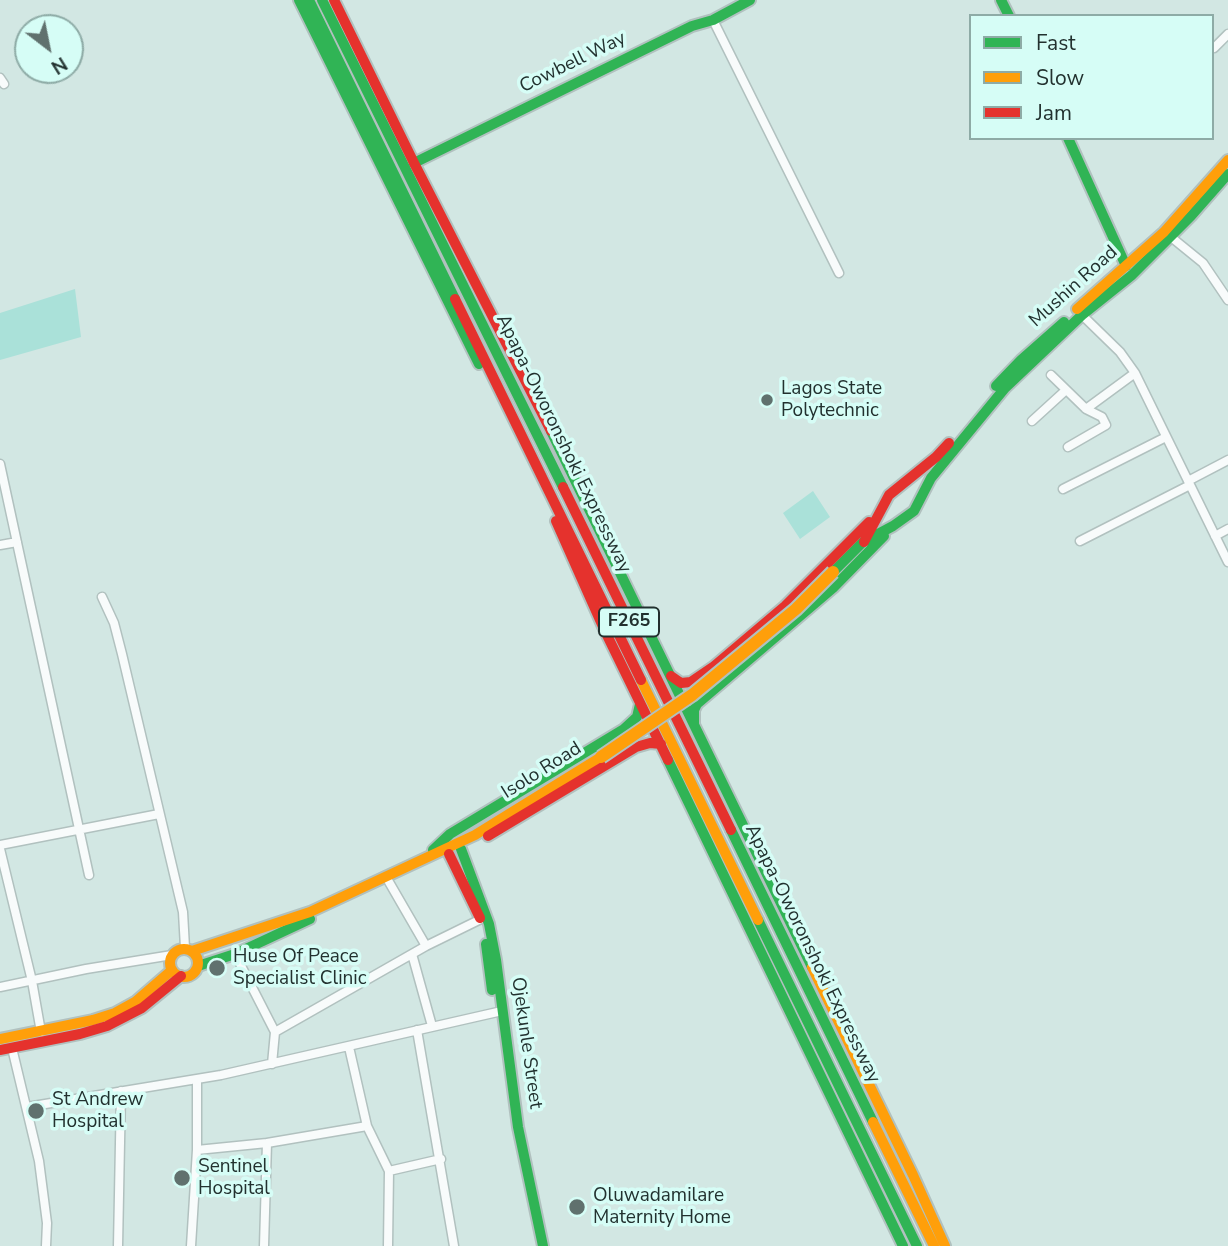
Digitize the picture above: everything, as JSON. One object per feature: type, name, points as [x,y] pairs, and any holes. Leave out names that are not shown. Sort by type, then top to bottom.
[{"type":"main road","name":"Apapa-Oworonshoki Expressway","points":[[299,0],[556,520],[640,704],[903,1246]]},
{"type":"main road","name":"Apapa-Oworonshoki Expressway","points":[[309,0],[917,1246]]},
{"type":"main road","name":"Apapa-Oworonshoki Expressway","points":[[322,0],[934,1246]]},
{"type":"main road","name":"Apapa-Oworonshoki Expressway","points":[[334,0],[582,491],[618,570],[914,1175],[945,1246]]},
{"type":"main road","name":"Cowbell Way","points":[[414,163],[750,0]]},
{"type":"main road","points":[[1069,140],[1126,266]]},
{"type":"main road","name":"Mushin Road","points":[[950,448],[1021,360],[1164,232],[1228,160]]},
{"type":"main road","name":"Mushin Road","points":[[950,448],[1005,388],[1082,315],[1132,275],[1171,237],[1228,174]]},
{"type":"main road","points":[[863,542],[889,495],[950,448]]},
{"type":"main road","points":[[694,724],[697,704],[833,588],[897,524],[914,511],[950,448]]},
{"type":"main road","points":[[905,481],[917,483],[923,494]]},
{"type":"main road","points":[[669,674],[676,681],[687,683],[713,667],[785,606],[880,508]]},
{"type":"main road","points":[[880,508],[897,524]]},
{"type":"main road","points":[[863,542],[897,524]]},
{"type":"main road","name":"Isolo Road","points":[[189,950],[310,912],[475,835],[639,733],[711,680],[796,609],[863,542]]},
{"type":"main road","points":[[422,860],[450,834],[624,729],[637,717],[640,704]]},
{"type":"main road","points":[[0,1039],[115,1013],[176,973],[193,973],[198,966],[235,954],[455,852],[521,817],[636,747],[650,743],[661,744]]},
{"type":"main road","points":[[455,852],[475,835]]},
{"type":"main road","name":"Ojekunle Street","points":[[455,852],[481,919],[518,1127],[543,1246]]},
{"type":"main road","name":"Ojekunle Street","points":[[455,852],[489,925],[496,960],[506,1090],[536,1246]]},
{"type":"main road","points":[[176,973],[170,962],[172,955],[178,950],[189,950],[197,958],[198,966]]},
{"type":"main road","points":[[6,1049],[107,1026],[142,1008],[176,973]]},
{"type":"street","points":[[713,20],[839,273]]},
{"type":"street","points":[[1214,48],[1228,34]]},
{"type":"street","points":[[1171,237],[1203,263],[1228,300]]},
{"type":"street","points":[[1082,315],[1120,352],[1135,373],[1228,562]]},
{"type":"street","points":[[1086,409],[1135,373]]},
{"type":"street","points":[[1051,375],[1086,409],[1102,417],[1106,425],[1068,447]]},
{"type":"street","points":[[1032,421],[1066,390]]},
{"type":"street","points":[[1063,489],[1166,437]]},
{"type":"street","points":[[1080,541],[1228,460]]},
{"type":"street","points":[[0,464],[89,875]]},
{"type":"street","points":[[1215,536],[1228,529]]},
{"type":"street","points":[[0,545],[17,542]]},
{"type":"street","points":[[102,597],[114,623],[183,912],[189,950]]},
{"type":"street","points":[[41,1031],[0,847],[79,828],[159,814]]},
{"type":"street","points":[[389,882],[426,946]]},
{"type":"street","points":[[275,1032],[426,946],[481,919]]},
{"type":"street","points":[[235,954],[275,1032],[272,1064]]},
{"type":"street","points":[[412,954],[432,1026]]},
{"type":"street","points":[[0,987],[172,955]]},
{"type":"street","points":[[27,1107],[197,1080],[498,1012]]},
{"type":"street","points":[[417,1030],[454,1246]]},
{"type":"street","points":[[349,1047],[367,1126],[388,1171],[388,1246]]},
{"type":"street","points":[[6,1049],[27,1107],[39,1161],[47,1223],[46,1246]]},
{"type":"street","points":[[191,1246],[197,1150],[197,1080]]},
{"type":"street","points":[[118,1246],[121,1091]]},
{"type":"street","points":[[197,1150],[267,1143],[367,1126]]},
{"type":"street","points":[[264,1246],[267,1143]]},
{"type":"street","points":[[388,1171],[441,1160]]},
{"type":"shaded area","points":[[75,289],[81,337],[0,360],[0,313]]},
{"type":"shaded area","points":[[813,491],[830,517],[800,539],[783,513]]},
{"type":"traffic: fast","points":[[299,0],[479,364]]},
{"type":"traffic: fast","points":[[309,0],[455,299]]},
{"type":"traffic: fast","points":[[322,0],[563,487]]},
{"type":"traffic: fast","points":[[414,163],[750,0]]},
{"type":"traffic: fast","points":[[1001,0],[1008,14]]},
{"type":"traffic: fast","points":[[1069,140],[1126,266]]},
{"type":"traffic: fast","points":[[833,572],[863,542],[914,511],[931,478],[1005,388],[1082,315],[1132,275],[1191,216],[1228,174]]},
{"type":"traffic: fast","points":[[996,386],[1064,322]]},
{"type":"traffic: fast","points":[[551,431],[812,967]]},
{"type":"traffic: fast","points":[[694,724],[697,704],[833,588],[884,536]]},
{"type":"traffic: fast","points":[[433,850],[450,834],[624,729],[637,717],[640,704]]},
{"type":"traffic: fast","points":[[668,760],[903,1246]]},
{"type":"traffic: fast","points":[[731,830],[873,1122]]},
{"type":"traffic: fast","points":[[461,849],[489,924],[518,1127],[543,1246]]},
{"type":"traffic: fast","points":[[198,966],[235,954],[310,919]]},
{"type":"traffic: fast","points":[[758,920],[917,1246]]},
{"type":"traffic: fast","points":[[486,944],[492,990]]},
{"type":"traffic: slow","points":[[1077,309],[1164,232],[1228,160]]},
{"type":"traffic: slow","points":[[601,757],[692,695],[796,609],[833,572]]},
{"type":"traffic: slow","points":[[641,680],[758,920]]},
{"type":"traffic: slow","points":[[192,951],[310,912],[475,835],[601,757]]},
{"type":"traffic: slow","points":[[184,949],[194,953],[198,963],[194,973],[184,977],[174,973],[170,963],[174,953],[184,949]]},
{"type":"traffic: slow","points":[[812,967],[945,1246]]},
{"type":"traffic: slow","points":[[0,1039],[115,1013],[135,1002],[172,970]]},
{"type":"traffic: slow","points":[[873,1122],[934,1246]]},
{"type":"traffic: jam","points":[[334,0],[551,431]]},
{"type":"traffic: jam","points":[[455,299],[641,680]]},
{"type":"traffic: jam","points":[[864,542],[889,495],[949,443]]},
{"type":"traffic: jam","points":[[563,487],[731,830]]},
{"type":"traffic: jam","points":[[556,521],[604,629],[668,760]]},
{"type":"traffic: jam","points":[[671,676],[681,683],[691,682],[713,667],[785,606],[869,522]]},
{"type":"traffic: jam","points":[[488,836],[636,747],[650,743],[661,744]]},
{"type":"traffic: jam","points":[[449,854],[480,918]]},
{"type":"traffic: jam","points":[[0,1050],[107,1026],[142,1008],[181,976]]},
{"type":"place","name":"Lagos State Polytechnic","points":[[767,400]]},
{"type":"place","name":"Huse Of Peace Specialist Clinic","points":[[217,968]]},
{"type":"place","name":"St Andrew Hospital","points":[[36,1111]]},
{"type":"place","name":"Sentinel Hospital","points":[[182,1178]]},
{"type":"place","name":"Oluwadamilare Maternity Home","points":[[577,1207]]}]
